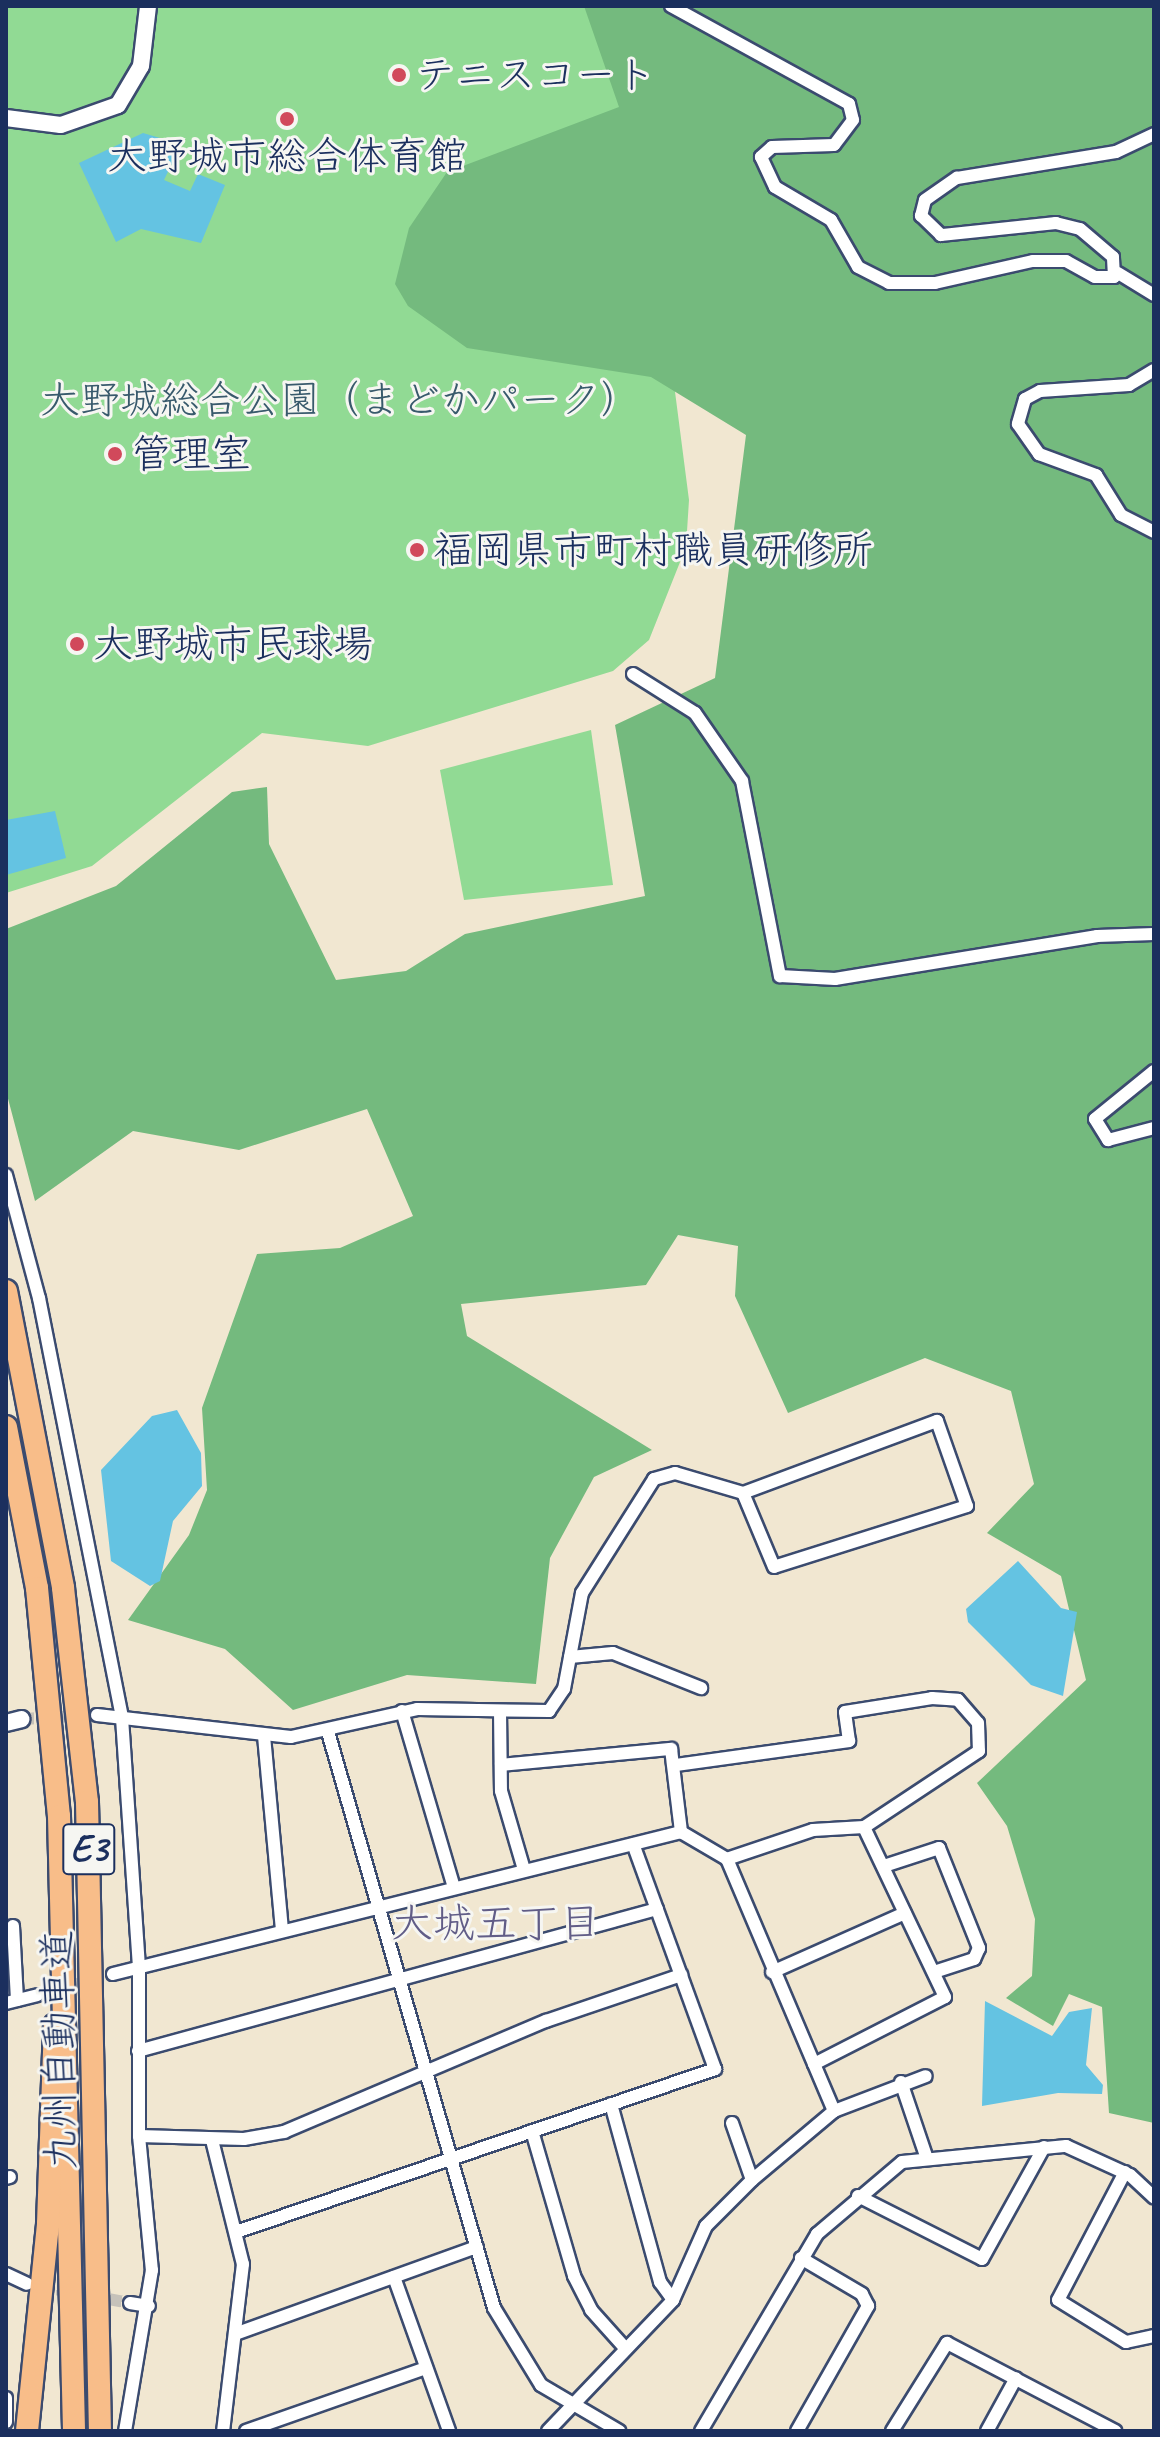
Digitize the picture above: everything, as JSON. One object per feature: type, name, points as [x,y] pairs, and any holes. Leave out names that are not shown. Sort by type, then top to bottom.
[{"type":"highway","name":"九州自動車道","points":[[6,1291],[63,1588],[86,1787],[101,2426]]},
{"type":"highway","name":"九州自動車道","points":[[6,1427],[37,1588],[66,1932],[74,2431]]},
{"type":"highway","points":[[27,2431],[48,2224],[56,1947],[37,1588]]},
{"type":"street","points":[[6,118],[61,125],[118,105],[141,66],[148,6]]},
{"type":"street","points":[[671,6],[849,104],[853,120],[834,145],[772,147],[761,157],[782,193],[831,220],[858,267],[889,283],[935,283],[1033,261],[1066,261],[1095,277],[1118,273]]},
{"type":"street","points":[[1154,134],[1116,152],[957,178],[925,200],[921,216],[927,228],[961,237],[1056,223],[1080,229],[1113,257],[1118,273],[1154,295]]},
{"type":"street","points":[[1154,370],[1129,385],[1040,391],[1025,399],[1018,424],[1039,454],[1096,475],[1121,515],[1154,532]]},
{"type":"street","points":[[633,674],[695,713],[742,781],[780,976],[835,979],[1097,936],[1154,934]]},
{"type":"street","points":[[1154,1071],[1095,1119],[1108,1140],[1154,1128]]},
{"type":"street","points":[[6,1175],[39,1298],[122,1718],[139,1967],[139,2136],[149,2306],[125,2431]]},
{"type":"street","points":[[97,1715],[264,1736],[328,1732],[402,1711],[549,1711],[564,1689],[582,1593],[654,1479],[675,1473],[743,1493],[937,1421],[967,1506],[774,1567],[743,1493]]},
{"type":"street","points":[[570,1657],[613,1653],[701,1688]]},
{"type":"street","points":[[676,1765],[849,1741],[845,1712],[958,1700],[978,1723],[979,1751],[864,1827],[813,1830],[727,1859]]},
{"type":"street","points":[[402,1711],[453,1884]]},
{"type":"street","points":[[500,1711],[501,1765],[523,1866]]},
{"type":"street","points":[[328,1732],[477,2247],[520,2362],[569,2405],[619,2431]]},
{"type":"street","points":[[264,1736],[282,1929]]},
{"type":"street","points":[[501,1765],[671,1749],[676,1765],[681,1832]]},
{"type":"street","points":[[814,2064],[944,2002],[934,1972],[864,1827]]},
{"type":"street","points":[[113,1974],[523,1866],[681,1832],[727,1859],[772,1972],[834,2111]]},
{"type":"street","points":[[236,2232],[715,2069],[633,1844]]},
{"type":"street","points":[[884,1866],[939,1848],[979,1948],[974,1959],[934,1972]]},
{"type":"street","points":[[138,2051],[657,1909]]},
{"type":"street","points":[[772,1972],[905,1913]]},
{"type":"street","points":[[13,1926],[11,2001],[37,1995]]},
{"type":"street","points":[[139,2136],[212,2140],[284,2132],[546,2021],[681,1975]]},
{"type":"street","points":[[548,2431],[569,2405],[673,2300],[706,2226],[752,2180],[834,2111],[901,2082],[926,2076]]},
{"type":"street","points":[[901,2082],[926,2156]]},
{"type":"street","points":[[611,2104],[660,2282],[673,2300]]},
{"type":"street","points":[[732,2123],[752,2180]]},
{"type":"street","points":[[532,2131],[574,2276],[600,2322],[626,2349]]},
{"type":"street","points":[[212,2140],[243,2264],[223,2431]]},
{"type":"street","points":[[858,2196],[982,2259],[1044,2147]]},
{"type":"street","points":[[701,2431],[801,2258],[858,2196],[889,2170],[926,2156],[1044,2147],[1084,2151],[1125,2172],[1154,2197]]},
{"type":"street","points":[[1125,2172],[1058,2300],[1126,2342],[1154,2336]]},
{"type":"street","points":[[235,2334],[477,2247]]},
{"type":"street","points":[[797,2431],[868,2306],[862,2294],[801,2258]]},
{"type":"street","points":[[6,2274],[27,2284]]},
{"type":"street","points":[[394,2277],[449,2431]]},
{"type":"street","points":[[130,2303],[149,2306]]},
{"type":"street","points":[[892,2431],[947,2343],[1115,2431]]},
{"type":"street","points":[[246,2431],[426,2368]]},
{"type":"street","points":[[987,2431],[1016,2378]]},
{"type":"street","points":[[6,2398],[6,2422]]},
{"type":"green space","name":"大野城総合公園（まどかパーク）","points":[[6,6],[613,6],[632,59],[689,500],[686,547],[649,640],[613,671],[368,746],[262,733],[92,866],[6,893]]},
{"type":"green space","points":[[584,6],[1154,6],[1154,2123],[1109,2113],[1102,2007],[1069,1994],[1053,2026],[1006,1998],[1032,1976],[1035,1919],[1007,1826],[977,1783],[1086,1680],[1061,1576],[987,1533],[1034,1484],[1011,1391],[925,1358],[788,1413],[735,1296],[738,1246],[678,1235],[646,1285],[461,1304],[467,1336],[652,1450],[594,1477],[550,1558],[536,1684],[407,1675],[293,1710],[225,1649],[128,1620],[189,1535],[207,1490],[202,1408],[257,1254],[340,1248],[413,1216],[367,1109],[239,1150],[133,1131],[35,1201],[6,1091],[6,929],[116,886],[232,792],[267,787],[269,844],[336,980],[406,971],[465,934],[645,896],[615,725],[715,678],[746,435],[651,377],[467,348],[408,306],[395,284],[409,228],[447,172],[619,107]]},
{"type":"green space","points":[[591,730],[613,885],[464,900],[440,770]]},
{"type":"water","points":[[143,133],[167,140],[177,153],[164,180],[190,191],[198,174],[225,185],[201,243],[141,229],[116,242],[79,163]]},
{"type":"water","points":[[55,811],[66,858],[6,875],[6,820]]},
{"type":"water","points":[[177,1410],[201,1453],[202,1486],[173,1521],[160,1581],[150,1586],[111,1561],[101,1470],[152,1416]]},
{"type":"water","points":[[1018,1561],[1061,1608],[1077,1612],[1063,1696],[1031,1685],[968,1622],[966,1609]]},
{"type":"water","points":[[985,2001],[1052,2036],[1069,2012],[1092,2008],[1086,2065],[1103,2085],[1102,2094],[1058,2093],[982,2106]]},
{"type":"tunnel","points":[[22,1719],[97,1715]]},
{"type":"tunnel","points":[[37,1995],[113,1974]]},
{"type":"tunnel","points":[[39,2286],[130,2303]]},
{"type":"place","name":"テニスコート","points":[[399,75]]},
{"type":"place","name":"大野城市総合体育館","points":[[287,119]]},
{"type":"place","name":"管理室","points":[[115,454]]},
{"type":"place","name":"福岡県市町村職員研修所","points":[[417,550]]},
{"type":"place","name":"大野城市民球場","points":[[77,644]]},
{"type":"district","name":"大城五丁目","points":[[496,1924]]}]
